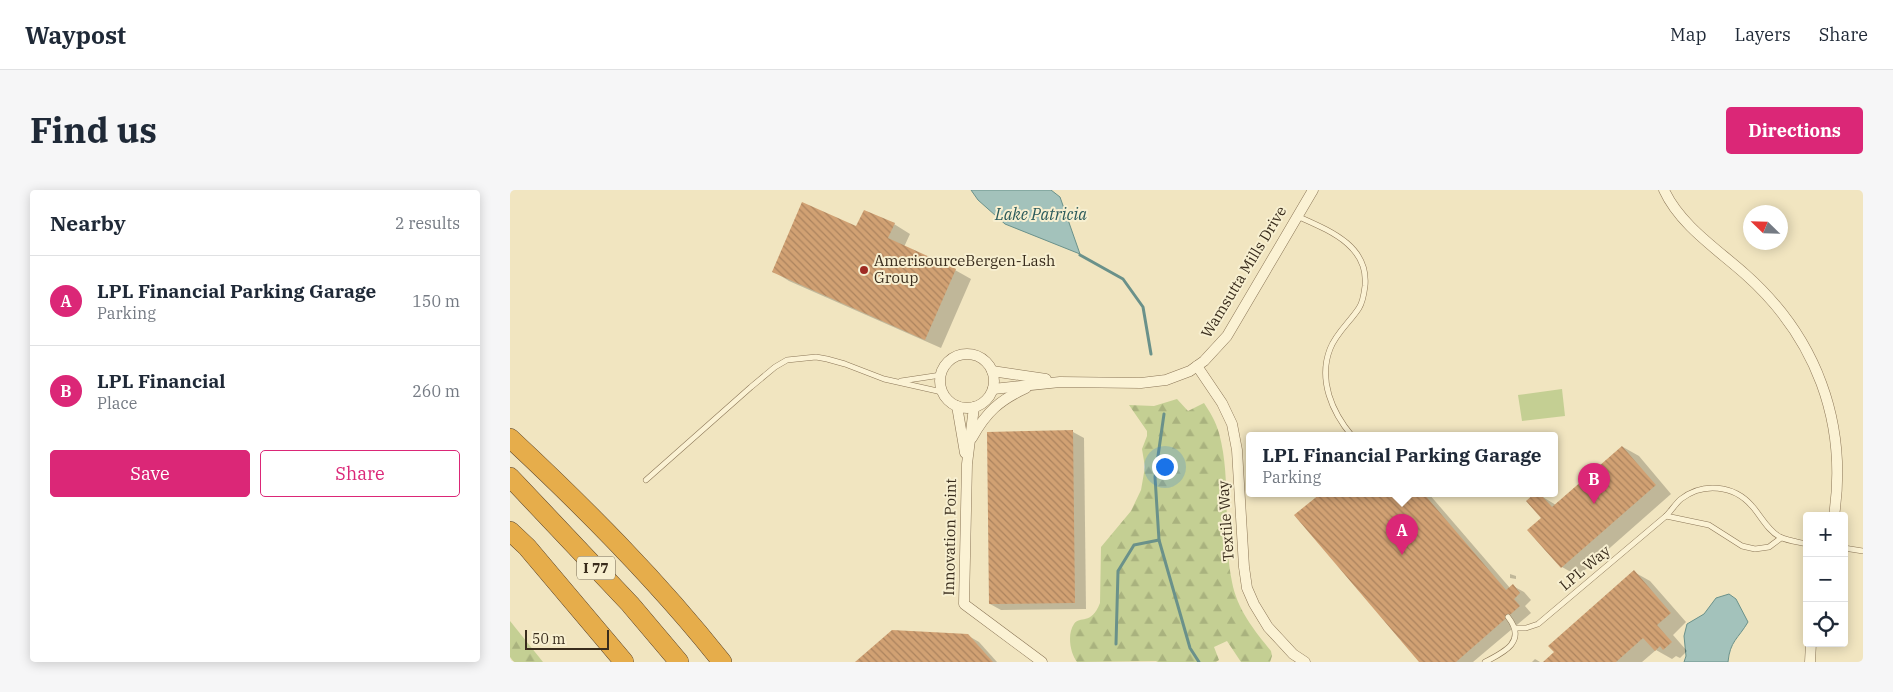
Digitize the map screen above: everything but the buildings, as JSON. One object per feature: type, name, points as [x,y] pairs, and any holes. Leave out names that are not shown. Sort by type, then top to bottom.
[{"type":"highway","points":[[510,438],[570,494],[631,556],[696,629],[722,662]]},
{"type":"highway","name":"I 77","points":[[510,477],[630,604],[679,662]]},
{"type":"highway","name":"I 77","points":[[510,531],[528,547],[624,662]]},
{"type":"street","name":"Wamsutta Mills Drive","points":[[1197,366],[1207,358],[1226,336],[1313,190]]},
{"type":"street","points":[[1664,190],[1676,210],[1689,225],[1772,300],[1804,344],[1823,386],[1832,417],[1836,440],[1837,474],[1834,512]]},
{"type":"street","points":[[967,353],[976,355],[984,359],[992,371],[993,389],[986,401],[974,407],[962,408],[957,406],[947,399],[942,392],[940,384],[944,367],[949,360],[957,355],[967,353]]},
{"type":"street","points":[[993,389],[1060,382],[1141,383],[1176,377],[1197,366]]},
{"type":"street","name":"Textile Way","points":[[1197,366],[1222,403],[1232,424],[1237,450],[1247,588],[1268,627],[1299,661]]},
{"type":"street","points":[[992,371],[1060,382]]},
{"type":"street","points":[[970,443],[980,424],[996,405],[1033,385]]},
{"type":"street","name":"Innovation Point","points":[[957,406],[967,464]]},
{"type":"street","name":"Innovation Point","points":[[974,407],[967,464],[964,604],[1042,662]]},
{"type":"street","points":[[1810,662],[1811,647]]},
{"type":"lane","points":[[1296,216],[1344,240],[1358,255],[1366,275],[1364,295],[1359,308],[1344,326],[1330,348],[1326,369],[1328,395],[1339,421],[1349,432]]},
{"type":"lane","points":[[646,480],[775,366],[787,360],[827,359],[884,379],[942,392]]},
{"type":"lane","points":[[898,381],[941,375]]},
{"type":"lane","name":"LPL Way","points":[[1515,628],[1526,628],[1538,624],[1666,516],[1682,498],[1700,490],[1715,487],[1732,491],[1750,504],[1771,530],[1781,538]]},
{"type":"lane","points":[[1666,516],[1709,525],[1742,546],[1755,549],[1769,547],[1781,538],[1803,543]]},
{"type":"lane","points":[[1848,549],[1863,551]]},
{"type":"lane","points":[[1485,662],[1504,653],[1515,638],[1515,628],[1508,617]]},
{"type":"green space","points":[[1562,389],[1565,416],[1522,421],[1518,395]]},
{"type":"green space","points":[[1177,399],[1188,411],[1204,403],[1218,429],[1225,470],[1229,563],[1234,592],[1242,610],[1271,651],[1270,662],[1241,662],[1227,641],[1214,647],[1219,660],[1216,662],[1077,662],[1071,649],[1070,638],[1072,628],[1076,621],[1093,615],[1100,603],[1101,547],[1131,511],[1141,490],[1145,467],[1142,449],[1147,431],[1129,405],[1154,406]]},
{"type":"green space","points":[[510,621],[543,662],[514,662],[510,657]]},
{"type":"water","name":"Lake Patricia","points":[[971,190],[1051,190],[1060,197],[1080,254],[1005,224],[978,200]]},
{"type":"water","points":[[1729,594],[1736,599],[1748,622],[1731,649],[1728,662],[1684,662],[1686,656],[1684,636],[1687,624],[1704,614],[1716,598]]},
{"type":"waterway","points":[[1080,255],[1123,279],[1143,307],[1151,354]]},
{"type":"waterway","points":[[1164,414],[1155,477],[1159,540],[1190,648],[1199,662]]},
{"type":"waterway","points":[[1116,644],[1118,571],[1134,545],[1159,540]]},
{"type":"place","name":"AmerisourceBergen-Lash Group","points":[[864,270]]},
{"type":"place","name":"LPL Financial","points":[[1594,504]]},
{"type":"place","name":"LPL Financial Parking Garage","points":[[1402,555]]}]
